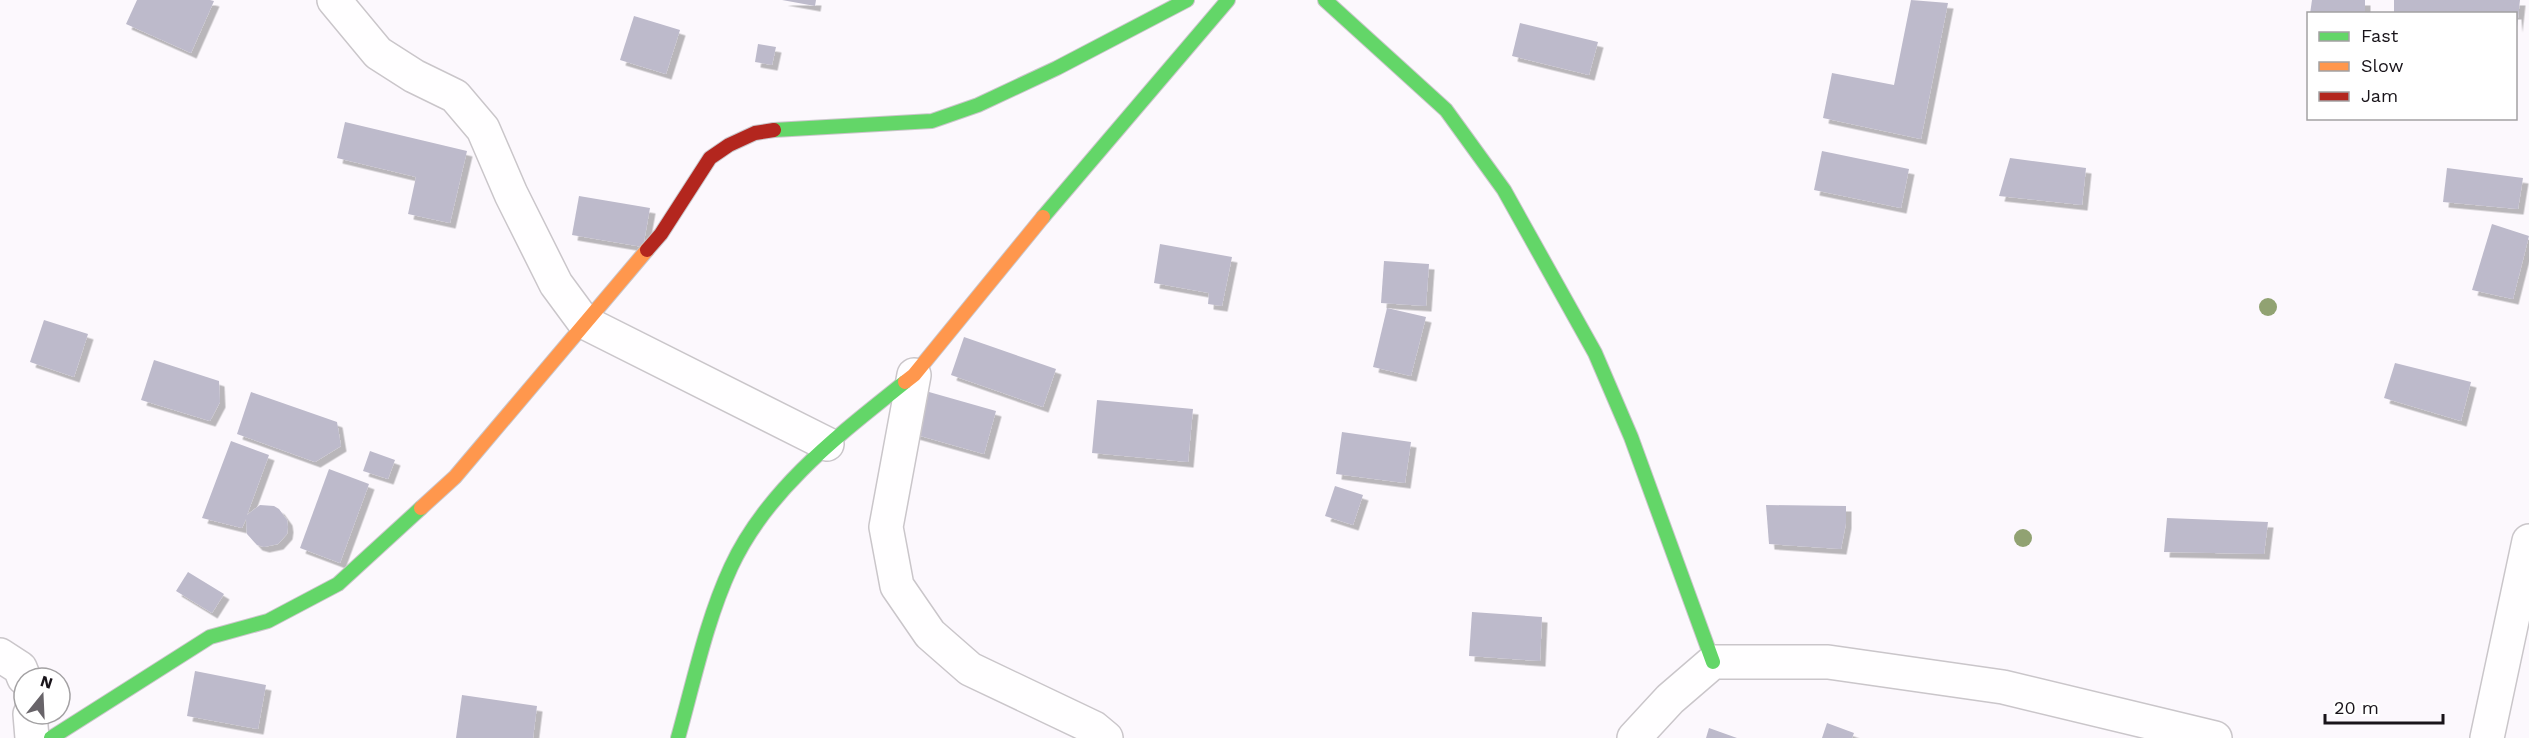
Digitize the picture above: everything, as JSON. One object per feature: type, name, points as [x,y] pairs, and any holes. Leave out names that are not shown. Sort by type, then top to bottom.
[{"type":"street","points":[[334,0],[378,53],[414,76],[455,96],[483,129],[511,194],[556,284],[584,322],[827,444]]},
{"type":"street","points":[[51,738],[210,637],[268,621],[338,584],[455,477],[584,322],[661,234],[710,158],[729,145],[755,133],[777,129],[932,121],[978,105],[1057,68],[1187,0]]},
{"type":"street","points":[[678,738],[713,612],[730,567],[762,516],[827,444],[914,375],[1060,196],[1228,0]]},
{"type":"street","points":[[1325,0],[1446,110],[1504,190],[1594,353],[1630,437],[1713,662]]},
{"type":"street","points":[[914,375],[886,527],[897,586],[930,634],[970,669],[1094,728],[1106,738]]},
{"type":"street","points":[[2487,738],[2529,542]]},
{"type":"street","points":[[0,655],[17,666]]},
{"type":"street","points":[[1634,738],[1670,699],[1713,662],[1828,662],[2003,687],[2215,738]]},
{"type":"building","points":[[137,0],[214,1],[191,53],[126,24]]},
{"type":"building","points":[[782,0],[816,0],[815,6]]},
{"type":"building","points":[[1911,0],[1948,3],[1921,139],[1823,118],[1832,73],[1894,85]]},
{"type":"building","points":[[2312,0],[2365,0],[2365,12],[2310,12]]},
{"type":"building","points":[[2394,0],[2520,0],[2517,27],[2517,12],[2394,12]]},
{"type":"building","points":[[634,16],[680,30],[666,74],[620,60]]},
{"type":"building","points":[[1520,23],[1598,42],[1589,75],[1512,56]]},
{"type":"building","points":[[758,44],[776,47],[772,65],[755,62]]},
{"type":"building","points":[[345,122],[467,151],[450,223],[408,214],[416,177],[337,158]]},
{"type":"building","points":[[1822,151],[1909,169],[1901,208],[1814,190]]},
{"type":"building","points":[[2010,158],[2086,168],[2082,205],[1999,196]]},
{"type":"building","points":[[2447,168],[2523,178],[2518,209],[2443,202]]},
{"type":"building","points":[[579,196],[650,208],[643,247],[572,235]]},
{"type":"building","points":[[2492,224],[2529,236],[2513,299],[2472,290]]},
{"type":"building","points":[[1160,244],[1232,257],[1222,306],[1208,304],[1209,293],[1154,283]]},
{"type":"building","points":[[1384,261],[1429,264],[1426,306],[1381,303]]},
{"type":"building","points":[[1387,308],[1426,317],[1411,376],[1373,367]]},
{"type":"building","points":[[44,320],[88,334],[74,377],[30,362]]},
{"type":"building","points":[[964,337],[1056,369],[1043,407],[951,375]]},
{"type":"building","points":[[154,360],[219,381],[220,402],[210,421],[141,400]]},
{"type":"building","points":[[2395,363],[2471,382],[2461,421],[2384,398]]},
{"type":"building","points":[[922,390],[996,411],[984,454],[910,433]]},
{"type":"building","points":[[251,392],[337,422],[341,446],[315,462],[237,434]]},
{"type":"building","points":[[1097,400],[1193,409],[1188,462],[1092,453]]},
{"type":"building","points":[[1342,432],[1411,442],[1405,483],[1336,474]]},
{"type":"building","points":[[231,441],[269,455],[247,515],[260,505],[274,506],[279,509],[287,520],[288,527],[287,534],[278,544],[264,547],[257,545],[247,534],[246,519],[242,528],[202,518]]},
{"type":"building","points":[[370,451],[395,460],[388,479],[363,471]]},
{"type":"building","points":[[329,469],[369,484],[340,563],[300,548]]},
{"type":"building","points":[[1335,486],[1363,495],[1353,525],[1325,516]]},
{"type":"building","points":[[1766,505],[1846,506],[1846,523],[1841,549],[1769,544]]},
{"type":"building","points":[[2167,518],[2268,522],[2264,554],[2164,552]]},
{"type":"building","points":[[188,572],[224,594],[212,613],[176,591]]},
{"type":"building","points":[[1472,612],[1542,617],[1540,661],[1469,656]]},
{"type":"building","points":[[195,671],[266,685],[258,729],[187,716]]},
{"type":"building","points":[[462,695],[537,706],[533,738],[456,738]]},
{"type":"building","points":[[1827,723],[1854,733],[1852,738],[1822,738]]},
{"type":"building","points":[[1709,728],[1737,738],[1706,738]]},
{"type":"traffic: fast","points":[[774,130],[932,121],[978,105],[1057,68],[1187,0]]},
{"type":"traffic: fast","points":[[1043,217],[1228,0]]},
{"type":"traffic: fast","points":[[1325,0],[1446,110],[1504,190],[1595,353],[1631,437],[1713,662]]},
{"type":"traffic: fast","points":[[678,738],[714,608],[731,567],[746,539],[764,512],[807,465],[905,382]]},
{"type":"traffic: fast","points":[[51,738],[210,637],[268,621],[338,584],[421,508]]},
{"type":"traffic: slow","points":[[905,382],[914,375],[1043,217]]},
{"type":"traffic: slow","points":[[421,508],[455,477],[647,250]]},
{"type":"traffic: jam","points":[[647,250],[661,234],[710,158],[729,145],[755,133],[774,130]]}]
